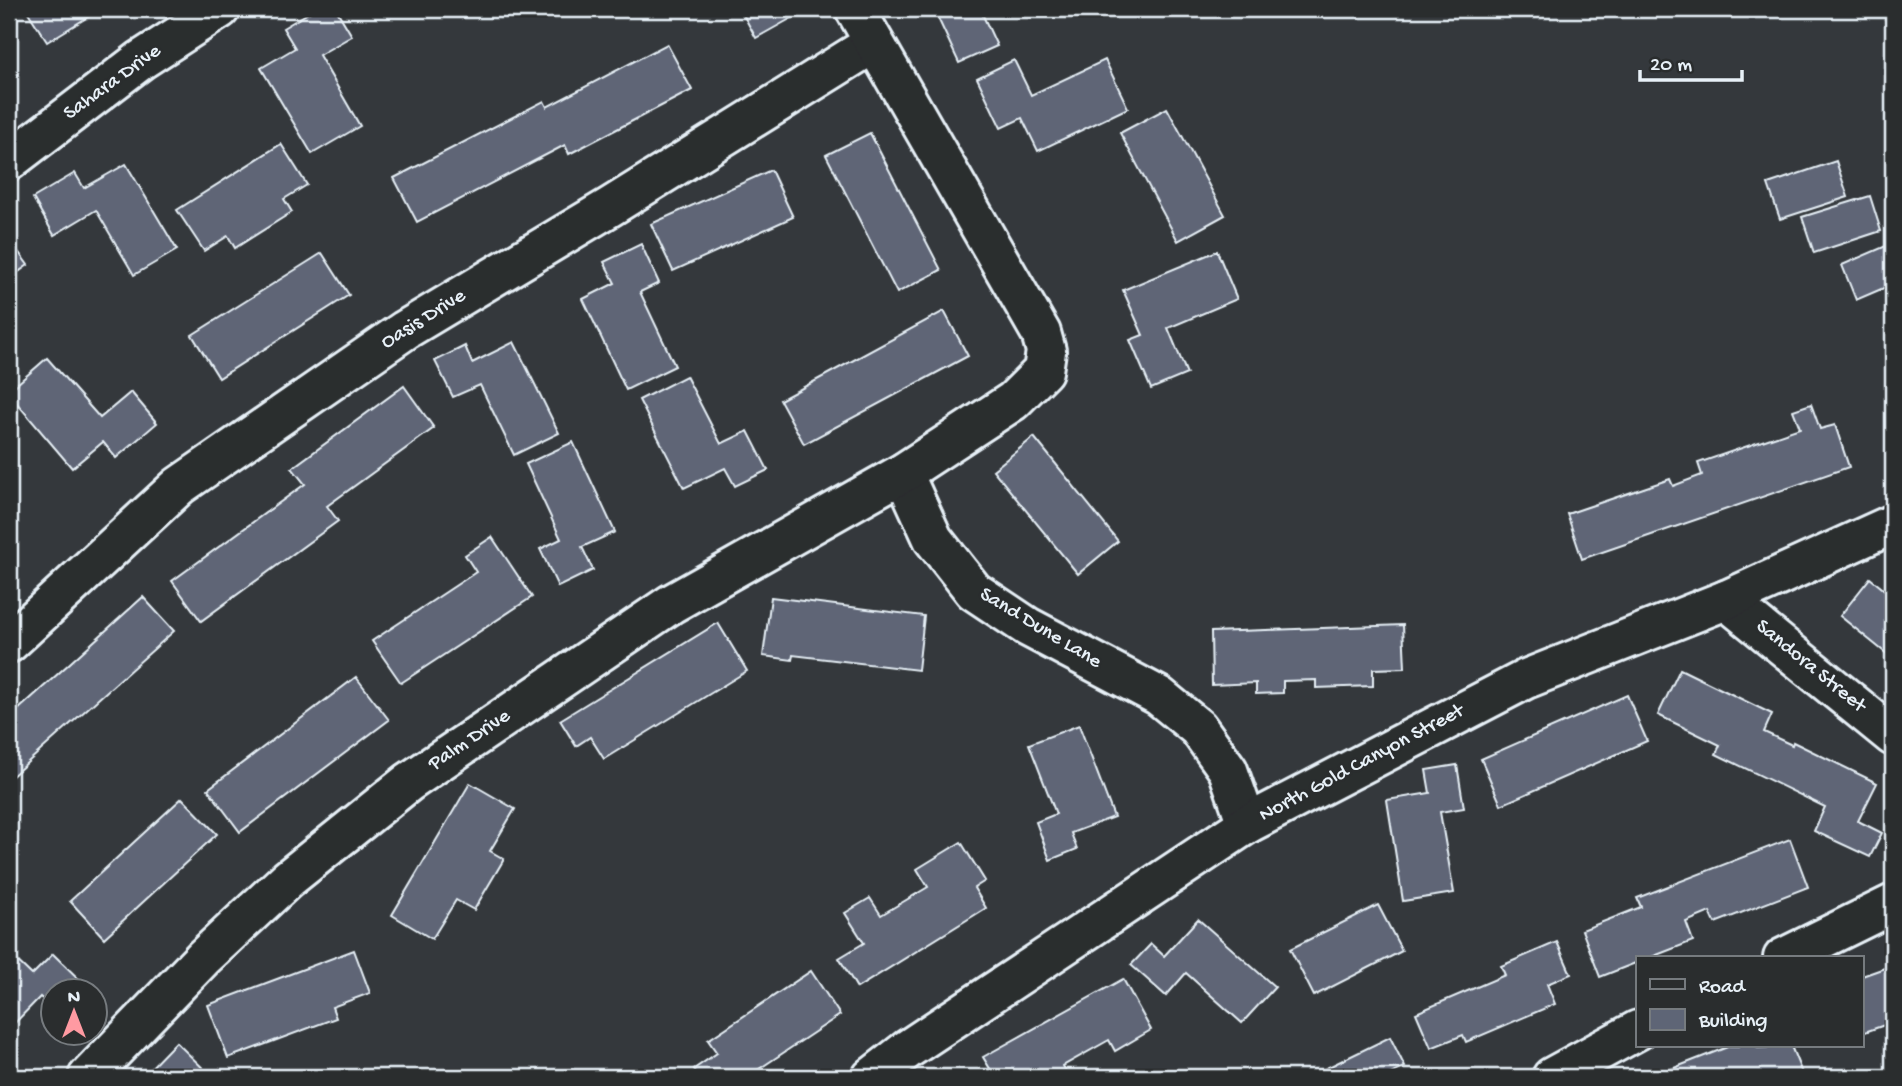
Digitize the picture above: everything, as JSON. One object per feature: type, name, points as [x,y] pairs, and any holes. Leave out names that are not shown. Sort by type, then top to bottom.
[{"type":"street","name":"Sahara Drive","points":[[9,161],[141,60],[220,9]]},
{"type":"street","points":[[855,9],[1041,333],[1046,351],[1043,371],[1013,401],[903,473]]},
{"type":"street","name":"Oasis Drive","points":[[9,643],[179,486],[405,330],[874,43]]},
{"type":"street","name":"Sand Dune Lane","points":[[903,473],[933,539],[974,591],[1028,627],[1159,696],[1198,728],[1228,770],[1247,824]]},
{"type":"street","name":"Palm Drive","points":[[88,1077],[204,957],[288,879],[409,782],[671,604],[903,473]]},
{"type":"street","name":"North Gold Canyon Street","points":[[872,1077],[908,1049],[1247,824],[1526,679],[1726,600],[1893,524]]},
{"type":"street","name":"Sandora Street","points":[[1726,600],[1893,736]]},
{"type":"street","points":[[1787,956],[1893,904]]},
{"type":"street","points":[[1552,1077],[1636,1031]]},
{"type":"building","points":[[26,9],[101,9],[47,42]]},
{"type":"building","points":[[315,9],[336,9],[352,36],[319,55],[360,126],[312,154],[261,68],[295,48],[283,28]]},
{"type":"building","points":[[740,9],[796,9],[799,14],[756,38]]},
{"type":"building","points":[[947,9],[980,9],[997,46],[959,63],[936,14]]},
{"type":"building","points":[[667,44],[692,90],[569,154],[565,145],[417,222],[394,178],[544,101],[547,107]]},
{"type":"building","points":[[1014,60],[1031,95],[1105,60],[1128,108],[1038,151],[1022,118],[1001,128],[977,78]]},
{"type":"building","points":[[1167,108],[1225,215],[1178,241],[1120,133]]},
{"type":"building","points":[[870,133],[941,270],[897,293],[826,155]]},
{"type":"building","points":[[281,144],[307,185],[284,199],[292,212],[235,248],[228,236],[204,251],[177,210]]},
{"type":"building","points":[[1836,161],[1848,197],[1780,219],[1768,184]]},
{"type":"building","points":[[126,164],[177,250],[134,275],[96,210],[54,235],[33,198],[75,173],[84,188]]},
{"type":"building","points":[[771,170],[793,217],[673,271],[651,224]]},
{"type":"building","points":[[1870,196],[1881,231],[1814,253],[1802,217]]},
{"type":"building","points":[[9,239],[28,265],[9,279]]},
{"type":"building","points":[[1893,243],[1893,284],[1856,300],[1842,265]]},
{"type":"building","points":[[641,244],[659,283],[640,292],[675,366],[626,390],[583,299],[615,283],[604,262]]},
{"type":"building","points":[[1217,251],[1237,299],[1168,328],[1187,374],[1151,389],[1130,340],[1143,335],[1123,290]]},
{"type":"building","points":[[322,253],[349,295],[219,378],[192,335]]},
{"type":"building","points":[[944,311],[968,356],[804,444],[780,400]]},
{"type":"building","points":[[514,342],[559,433],[514,455],[480,385],[453,397],[435,361],[465,346],[472,363]]},
{"type":"building","points":[[47,358],[100,418],[131,392],[157,423],[116,458],[103,442],[72,468],[9,394],[9,391]]},
{"type":"building","points":[[686,376],[721,444],[748,431],[768,470],[735,486],[725,468],[684,488],[639,400]]},
{"type":"building","points":[[404,386],[434,428],[327,506],[338,521],[201,621],[172,581],[305,484],[292,468]]},
{"type":"building","points":[[1811,404],[1820,429],[1835,425],[1849,467],[1582,559],[1567,514],[1670,479],[1673,486],[1702,475],[1698,463],[1800,428],[1793,410]]},
{"type":"building","points":[[1034,437],[1118,541],[1078,574],[993,470]]},
{"type":"building","points":[[573,442],[615,532],[582,547],[593,570],[558,587],[540,549],[561,539],[526,464]]},
{"type":"building","points":[[492,537],[532,597],[401,683],[372,641],[476,572],[465,555]]},
{"type":"building","points":[[1870,578],[1893,597],[1893,659],[1840,616]]},
{"type":"building","points":[[143,597],[174,631],[9,779],[9,698],[19,709]]},
{"type":"building","points":[[771,597],[924,616],[918,670],[793,655],[792,660],[763,656]]},
{"type":"building","points":[[718,623],[747,671],[604,759],[590,737],[576,746],[560,720]]},
{"type":"building","points":[[1403,625],[1405,668],[1373,669],[1373,686],[1316,688],[1316,680],[1283,681],[1283,693],[1256,694],[1256,683],[1212,685],[1211,632]]},
{"type":"building","points":[[1680,669],[1772,714],[1764,732],[1792,745],[1793,742],[1877,783],[1858,821],[1882,833],[1870,857],[1814,831],[1825,807],[1716,754],[1720,745],[1658,715]]},
{"type":"building","points":[[356,677],[389,720],[240,832],[208,789]]},
{"type":"building","points":[[1627,695],[1647,741],[1501,805],[1481,759]]},
{"type":"building","points":[[1079,725],[1114,817],[1071,833],[1077,849],[1050,860],[1036,822],[1056,814],[1029,744]]},
{"type":"building","points":[[1457,765],[1464,808],[1440,812],[1454,893],[1403,901],[1387,800],[1430,793],[1426,770]]},
{"type":"building","points":[[470,783],[515,809],[490,851],[504,859],[474,910],[456,900],[432,939],[392,915]]},
{"type":"building","points":[[182,798],[217,834],[104,938],[70,901]]},
{"type":"building","points":[[1790,839],[1808,887],[1715,923],[1710,912],[1686,922],[1693,941],[1654,956],[1636,956],[1636,963],[1600,977],[1582,930],[1641,907],[1637,898]]},
{"type":"building","points":[[961,842],[985,881],[974,888],[986,908],[857,988],[839,958],[864,943],[845,913],[870,898],[881,915],[928,887],[917,869]]},
{"type":"building","points":[[1378,905],[1402,951],[1314,996],[1290,949]]},
{"type":"building","points":[[1198,919],[1275,987],[1242,1023],[1186,973],[1166,996],[1131,965],[1151,944],[1164,956]]},
{"type":"building","points":[[1557,942],[1571,974],[1547,984],[1555,1004],[1466,1042],[1463,1035],[1431,1048],[1416,1013],[1505,975],[1501,966]]},
{"type":"building","points":[[354,950],[370,993],[332,1007],[336,1018],[228,1058],[208,1005]]},
{"type":"building","points":[[9,953],[32,975],[53,954],[78,978],[38,978],[38,999],[12,1026],[9,1024]]},
{"type":"building","points":[[1893,965],[1893,1022],[1864,1032],[1864,975]]},
{"type":"building","points":[[811,971],[840,1015],[747,1077],[699,1077],[694,1069],[717,1053],[708,1040]]},
{"type":"building","points":[[1123,979],[1151,1030],[1115,1051],[1109,1040],[1063,1066],[1069,1077],[995,1077],[983,1057]]},
{"type":"building","points":[[1390,1037],[1405,1067],[1385,1077],[1308,1077]]},
{"type":"building","points":[[176,1042],[212,1077],[142,1077]]},
{"type":"building","points":[[1725,1048],[1792,1048],[1802,1073],[1791,1077],[1651,1077]]}]
